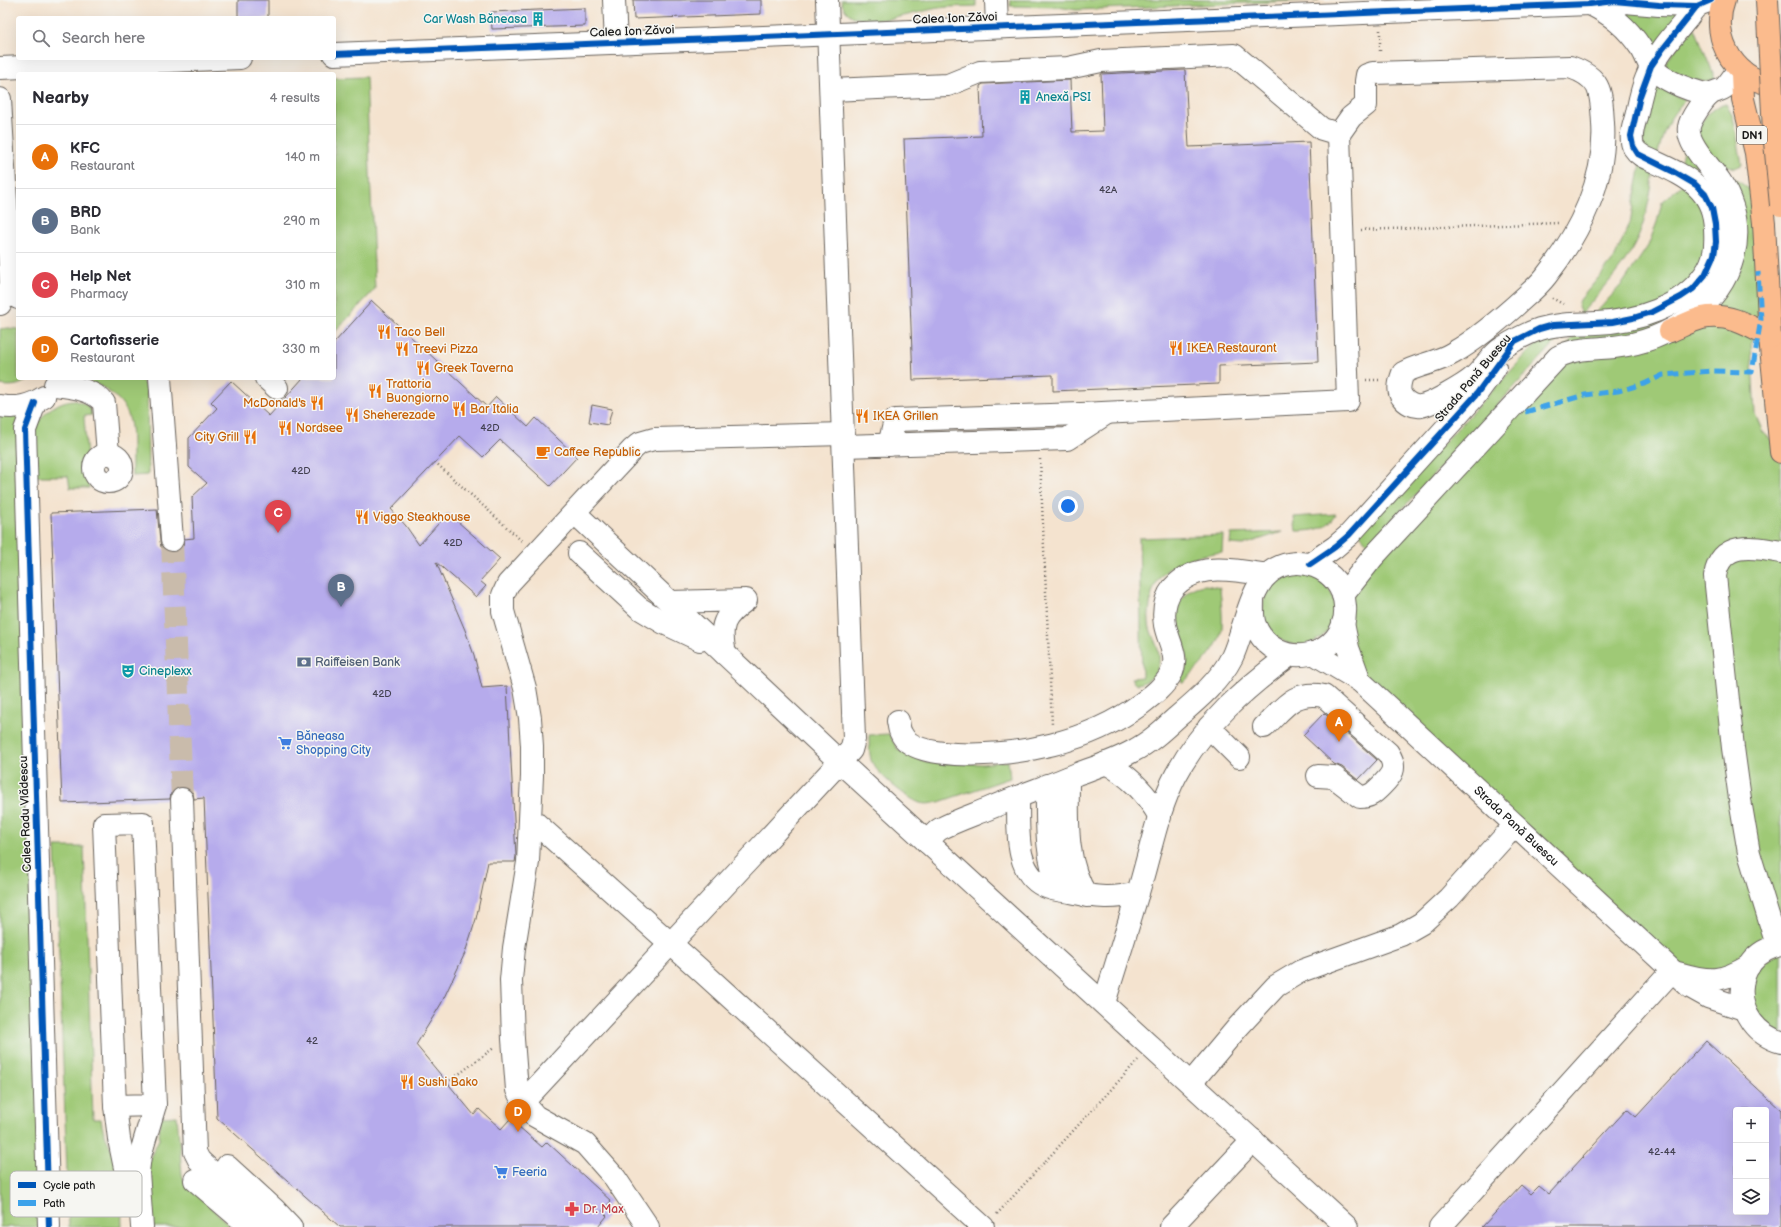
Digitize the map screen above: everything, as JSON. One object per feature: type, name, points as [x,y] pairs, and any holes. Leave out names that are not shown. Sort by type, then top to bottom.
[{"type":"highway","name":"DN1","points":[[1724,0],[1720,16],[1720,34],[1726,52],[1731,83],[1756,153],[1761,200],[1770,337],[1781,452]]},
{"type":"highway","name":"DN1","points":[[1767,0],[1774,131],[1781,205]]},
{"type":"highway","name":"DN1","points":[[1731,83],[1762,83],[1781,85]]},
{"type":"highway","points":[[1670,331],[1702,318],[1726,318],[1743,322],[1770,337]]},
{"type":"street","points":[[614,0],[616,43]]},
{"type":"street","points":[[522,1102],[851,750],[854,739],[827,0]]},
{"type":"street","points":[[996,0],[997,27]]},
{"type":"street","name":"Calea Ion Zăvoi","points":[[336,54],[1590,4],[1614,1],[1659,5],[1704,3]]},
{"type":"street","name":"Strada Pană Buescu","points":[[1310,564],[1335,547],[1349,535],[1476,396],[1515,341],[1539,329],[1554,325],[1613,322],[1652,312],[1668,305],[1693,288],[1705,275],[1714,255],[1716,242],[1712,208],[1705,194],[1696,184],[1672,170],[1638,154],[1633,146],[1631,136],[1640,96],[1651,66],[1662,50],[1704,3]]},
{"type":"street","name":"Calea Ion Zăvoi","points":[[1590,4],[1613,16],[1622,24],[1642,49],[1651,66],[1675,83],[1692,91],[1731,83]]},
{"type":"street","points":[[831,90],[948,85],[980,72],[1068,68],[1101,61],[1234,55],[1322,129],[1339,134]]},
{"type":"street","points":[[0,68],[192,60]]},
{"type":"street","points":[[648,1227],[615,1178],[585,1144],[535,1116],[522,1102],[517,1090],[511,980],[514,948],[528,862],[532,776],[530,718],[525,688],[502,611],[503,596],[508,584],[633,449],[640,443],[647,441],[681,438],[844,440],[889,445],[1067,439],[1110,412],[1348,401],[1339,134],[1351,117],[1366,105],[1367,75],[1381,73],[1570,67],[1585,72],[1594,80],[1599,90],[1603,129],[1594,192],[1568,245],[1546,278],[1500,320],[1454,353],[1442,359],[1410,369],[1403,373],[1400,380],[1400,393],[1407,402],[1414,406],[1423,406],[1474,377],[1500,349],[1515,341]]},
{"type":"street","points":[[1343,595],[1373,557],[1558,357],[1571,352],[1630,344],[1670,331],[1703,308],[1714,296],[1725,280],[1732,266],[1735,251],[1736,231],[1727,193],[1694,146],[1689,129],[1692,118],[1731,83]]},
{"type":"street","points":[[0,99],[14,247],[10,296]]},
{"type":"street","points":[[0,313],[16,312]]},
{"type":"street","points":[[160,380],[172,540]]},
{"type":"street","points":[[175,380],[177,403]]},
{"type":"street","points":[[4,406],[26,406],[35,403],[46,395],[57,381],[70,387],[92,393],[104,403],[108,454]]},
{"type":"street","name":"Calea Radu Vlădescu","points":[[35,403],[25,430],[47,1171]]},
{"type":"street","points":[[4,406],[25,430]]},
{"type":"street","points":[[574,513],[840,762],[1347,1227]]},
{"type":"street","points":[[1781,552],[1742,547],[1729,552],[1717,565],[1715,576],[1733,748],[1749,853],[1779,945],[1762,953],[1749,966],[1743,979],[1741,994],[1744,1009],[1750,1022],[1759,1032],[1771,1039],[1781,1042]]},
{"type":"street","points":[[693,624],[659,610],[582,549],[639,608],[664,622],[679,628],[725,654]]},
{"type":"street","points":[[927,842],[938,830],[1106,763],[1134,751],[1148,742],[1194,703],[1218,677],[1231,658],[1257,588],[1267,575],[1286,564],[1297,562],[1310,564],[1321,568],[1336,581],[1343,595],[1345,606],[1343,623],[1336,636],[1327,646],[1313,653],[1301,656],[1290,655],[1269,645],[1261,636],[1252,616],[1253,600]]},
{"type":"street","points":[[898,721],[901,734],[911,744],[934,752],[987,754],[1053,745],[1102,728],[1123,717],[1159,690],[1168,680],[1173,670],[1174,660],[1164,613],[1165,602],[1171,591],[1178,583],[1187,576],[1210,569],[1238,570],[1267,575]]},
{"type":"street","points":[[670,602],[746,600],[731,611],[723,626],[722,637],[725,654]]},
{"type":"street","name":"Strada Pană Buescu","points":[[1343,623],[1348,648],[1360,681]]},
{"type":"street","name":"Strada Pană Buescu","points":[[1313,653],[1360,681],[1672,971],[1698,992],[1744,1009]]},
{"type":"street","points":[[1104,1003],[1160,817],[1175,776],[1186,758],[1209,727],[1235,699],[1252,683],[1290,655]]},
{"type":"street","points":[[1264,727],[1296,698],[1316,695],[1324,696],[1388,753],[1392,760],[1393,767],[1391,775],[1374,794],[1367,797],[1360,797],[1334,777],[1318,776]]},
{"type":"street","points":[[1209,727],[1239,757]]},
{"type":"street","points":[[1106,763],[1118,769],[1133,781],[1153,804],[1160,817]]},
{"type":"street","points":[[1068,778],[1071,859],[1076,876],[1087,896]]},
{"type":"street","points":[[1047,786],[1050,862],[1053,875],[1060,890]]},
{"type":"street","points":[[1018,797],[1020,850],[1025,868],[1033,879],[1045,887],[1100,898],[1120,898],[1138,893]]},
{"type":"street","points":[[182,799],[195,1152],[199,1160],[271,1227]]},
{"type":"street","points":[[531,819],[670,944],[988,1222]]},
{"type":"street","points":[[126,1171],[118,1139],[115,1106],[104,824],[143,823],[155,1105],[140,1156],[139,1171]]},
{"type":"street","points":[[1191,1084],[1238,1027],[1276,986],[1301,971],[1401,935],[1422,922],[1449,898],[1515,825]]},
{"type":"street","name":"Strada Pană Buescu","points":[[1672,971],[1702,979],[1722,979],[1732,976],[1749,966]]},
{"type":"street","points":[[1440,1227],[1672,971]]},
{"type":"street","points":[[115,1106],[155,1105]]},
{"type":"street","points":[[1171,1227],[1253,1140]]},
{"type":"street","points":[[217,1157],[274,1209],[291,1227]]},
{"type":"street","points":[[194,1180],[250,1227]]},
{"type":"street","name":"Calea Radu Vlădescu","points":[[49,1217],[49,1227]]},
{"type":"street","points":[[142,1217],[142,1227]]},
{"type":"path","points":[[1379,12],[1381,73]]},
{"type":"path","points":[[1356,230],[1580,222]]},
{"type":"path","points":[[1549,296],[1565,306]]},
{"type":"path","points":[[1040,459],[1053,745]]},
{"type":"path","points":[[435,462],[523,542]]},
{"type":"path","points":[[447,1083],[499,1044]]},
{"type":"path","points":[[988,1222],[1141,1058]]},
{"type":"green space","points":[[841,0],[976,0],[976,6],[944,7],[900,17],[869,20],[856,18],[846,11]]},
{"type":"green space","points":[[1010,0],[1319,0],[1076,10],[1058,7],[1010,6]]},
{"type":"green space","points":[[1621,8],[1682,12],[1654,51],[1620,14]]},
{"type":"green space","points":[[1695,28],[1715,78],[1706,82],[1692,80],[1666,67],[1666,63],[1681,41]]},
{"type":"green space","points":[[366,77],[375,289],[336,331],[336,78]]},
{"type":"green space","points":[[1655,82],[1676,96],[1686,99],[1673,115],[1660,145],[1645,216],[1636,242],[1615,275],[1581,314],[1578,307],[1579,301],[1614,259],[1630,223],[1641,164],[1649,96]]},
{"type":"green space","points":[[1722,104],[1726,104],[1733,117],[1742,165],[1735,168],[1716,163],[1705,163],[1687,169],[1680,167],[1685,145],[1708,113]]},
{"type":"green space","points":[[1708,172],[1725,176],[1737,181],[1761,199],[1767,271],[1751,344],[1755,414],[1763,432],[1781,449],[1781,945],[1755,959],[1691,976],[1360,681],[1345,606],[1373,557],[1623,283],[1648,246],[1657,222],[1662,202],[1690,178]]},
{"type":"green space","points":[[1562,316],[1562,335],[1369,545],[1359,534]]},
{"type":"green space","points":[[0,329],[16,329],[16,380],[27,380],[23,383],[12,386],[0,385]]},
{"type":"green space","points":[[86,380],[141,380],[147,389],[148,475],[132,476],[132,442],[128,416],[123,405],[114,396],[101,387]]},
{"type":"green space","points":[[73,400],[87,406],[92,415],[84,416],[89,488],[70,488],[68,476],[33,476],[33,438],[38,424],[52,408],[66,401]]},
{"type":"green space","points":[[0,406],[17,407],[47,1171],[10,1171],[10,1217],[49,1217],[49,1227],[0,1227]]},
{"type":"green space","points":[[1336,514],[1324,526],[1314,530],[1296,531],[1294,517]]},
{"type":"green space","points":[[1282,532],[1243,545],[1230,544],[1231,534]]},
{"type":"green space","points":[[1223,535],[1222,552],[1199,556],[1178,563],[1161,577],[1155,586],[1151,598],[1149,620],[1159,655],[1157,671],[1146,682],[1135,684],[1131,678],[1142,677],[1139,538]]},
{"type":"green space","points":[[1292,573],[1306,573],[1313,575],[1325,583],[1333,595],[1335,609],[1333,623],[1325,635],[1313,643],[1306,645],[1292,645],[1285,643],[1273,635],[1265,623],[1263,616],[1263,602],[1265,595],[1273,583],[1285,575]]},
{"type":"green space","points":[[1206,585],[1220,588],[1222,628],[1217,644],[1201,665],[1183,683],[1180,679],[1186,666],[1187,658],[1179,627],[1179,604],[1191,589]]},
{"type":"green space","points":[[889,734],[898,750],[927,762],[982,764],[1008,761],[1010,778],[939,802],[928,804],[920,803],[892,785],[879,772],[871,760],[869,751],[869,735]]},
{"type":"green space","points":[[55,847],[84,847],[93,1119],[101,1119],[104,1132],[114,1153],[120,1171],[67,1171]]},
{"type":"green space","points":[[1781,953],[1781,1033],[1771,1030],[1753,1010],[1751,982],[1757,970],[1767,960]]},
{"type":"green space","points":[[177,1116],[182,1174],[184,1181],[231,1227],[149,1227],[148,1162],[159,1139],[160,1117]]},
{"type":"green space","points":[[69,1217],[122,1217],[122,1227],[69,1227]]},
{"type":"building","points":[[238,0],[268,0],[268,16],[238,16]]},
{"type":"building","points":[[633,0],[761,0],[761,14],[634,19]]},
{"type":"building","name":"Car Wash Băneasa","points":[[585,8],[585,26],[492,29],[491,12]]},
{"type":"building","points":[[1185,70],[1189,147],[1309,142],[1318,362],[1219,366],[1219,384],[1053,391],[1053,375],[913,380],[904,139],[982,136],[980,86],[983,84],[1070,80],[1072,132],[1103,131],[1101,74]]},
{"type":"building","name":"Băneasa Shopping City","points":[[372,301],[487,407],[496,397],[528,427],[536,418],[577,457],[550,486],[500,440],[483,457],[460,436],[391,509],[406,526],[419,545],[448,513],[500,559],[480,581],[486,586],[476,597],[436,562],[465,630],[474,655],[482,688],[507,686],[516,856],[515,862],[488,862],[476,919],[465,953],[441,1004],[416,1045],[474,1115],[479,1109],[501,1129],[510,1119],[542,1147],[547,1142],[611,1201],[602,1211],[607,1216],[598,1227],[340,1227],[217,1118],[204,798],[194,799],[193,793],[188,788],[181,787],[175,789],[171,793],[170,799],[62,803],[51,513],[157,509],[161,547],[167,551],[179,551],[183,546],[184,539],[194,538],[192,497],[207,483],[189,467],[189,438],[217,408],[211,402],[231,381],[269,416],[301,380],[336,380],[336,341]]},
{"type":"building","points":[[592,405],[612,409],[608,425],[589,422]]},
{"type":"building","points":[[1324,713],[1377,760],[1358,780],[1342,767],[1334,764],[1303,735]]},
{"type":"building","points":[[1706,1041],[1781,1110],[1781,1227],[1482,1227],[1521,1185],[1531,1194],[1539,1186],[1549,1194],[1627,1109],[1636,1117]]},
{"type":"tunnel","points":[[172,540],[182,799]]},
{"type":"marked path","points":[[1525,412],[1585,395],[1618,391],[1644,384],[1663,375],[1713,371],[1752,372],[1761,319],[1758,272]]},
{"type":"cycle path","points":[[1310,564],[1335,547],[1349,535],[1475,396],[1515,341],[1539,329],[1553,325],[1613,322],[1652,312],[1693,289],[1705,275],[1714,255],[1716,242],[1712,208],[1705,194],[1696,185],[1638,154],[1633,146],[1631,136],[1640,96],[1651,66],[1697,6],[1711,0]]},
{"type":"cycle path","points":[[336,54],[1590,4],[1614,1],[1659,5],[1697,6]]},
{"type":"cycle path","points":[[35,403],[25,430],[47,1171]]},
{"type":"cycle path","points":[[49,1217],[49,1227]]},
{"type":"place","name":"Car Wash Băneasa","points":[[538,19]]},
{"type":"place","name":"Anexă PSI","points":[[1025,97]]},
{"type":"place","name":"Taco Bell","points":[[384,332]]},
{"type":"place","name":"IKEA Restaurant","points":[[1176,348]]},
{"type":"place","name":"Treevi Pizza","points":[[402,349]]},
{"type":"place","name":"Greek Taverna","points":[[423,368]]},
{"type":"place","name":"Trattoria Buongiorno","points":[[375,391]]},
{"type":"place","name":"McDonald's","points":[[317,403]]},
{"type":"place","name":"Bar Italia","points":[[459,409]]},
{"type":"place","name":"Sheherezade","points":[[352,415]]},
{"type":"place","name":"IKEA Grillen","points":[[862,416]]},
{"type":"place","name":"Nordsee","points":[[285,428]]},
{"type":"place","name":"City Grill","points":[[250,437]]},
{"type":"place","name":"Caffee Republic","points":[[543,452]]},
{"type":"place","name":"Viggo Steakhouse","points":[[362,517]]},
{"type":"place","name":"Help Net","points":[[278,533]]},
{"type":"place","name":"BRD","points":[[341,607]]},
{"type":"place","name":"Raiffeisen Bank","points":[[304,662]]},
{"type":"place","name":"Cineplexx","points":[[128,671]]},
{"type":"place","name":"KFC","points":[[1339,742]]},
{"type":"place","name":"Băneasa Shopping City","points":[[285,743]]},
{"type":"place","name":"Sushi Bako","points":[[407,1082]]},
{"type":"place","name":"Cartofisserie","points":[[518,1132]]},
{"type":"place","name":"Feeria","points":[[501,1172]]},
{"type":"place","name":"Dr. Max","points":[[572,1209]]}]
